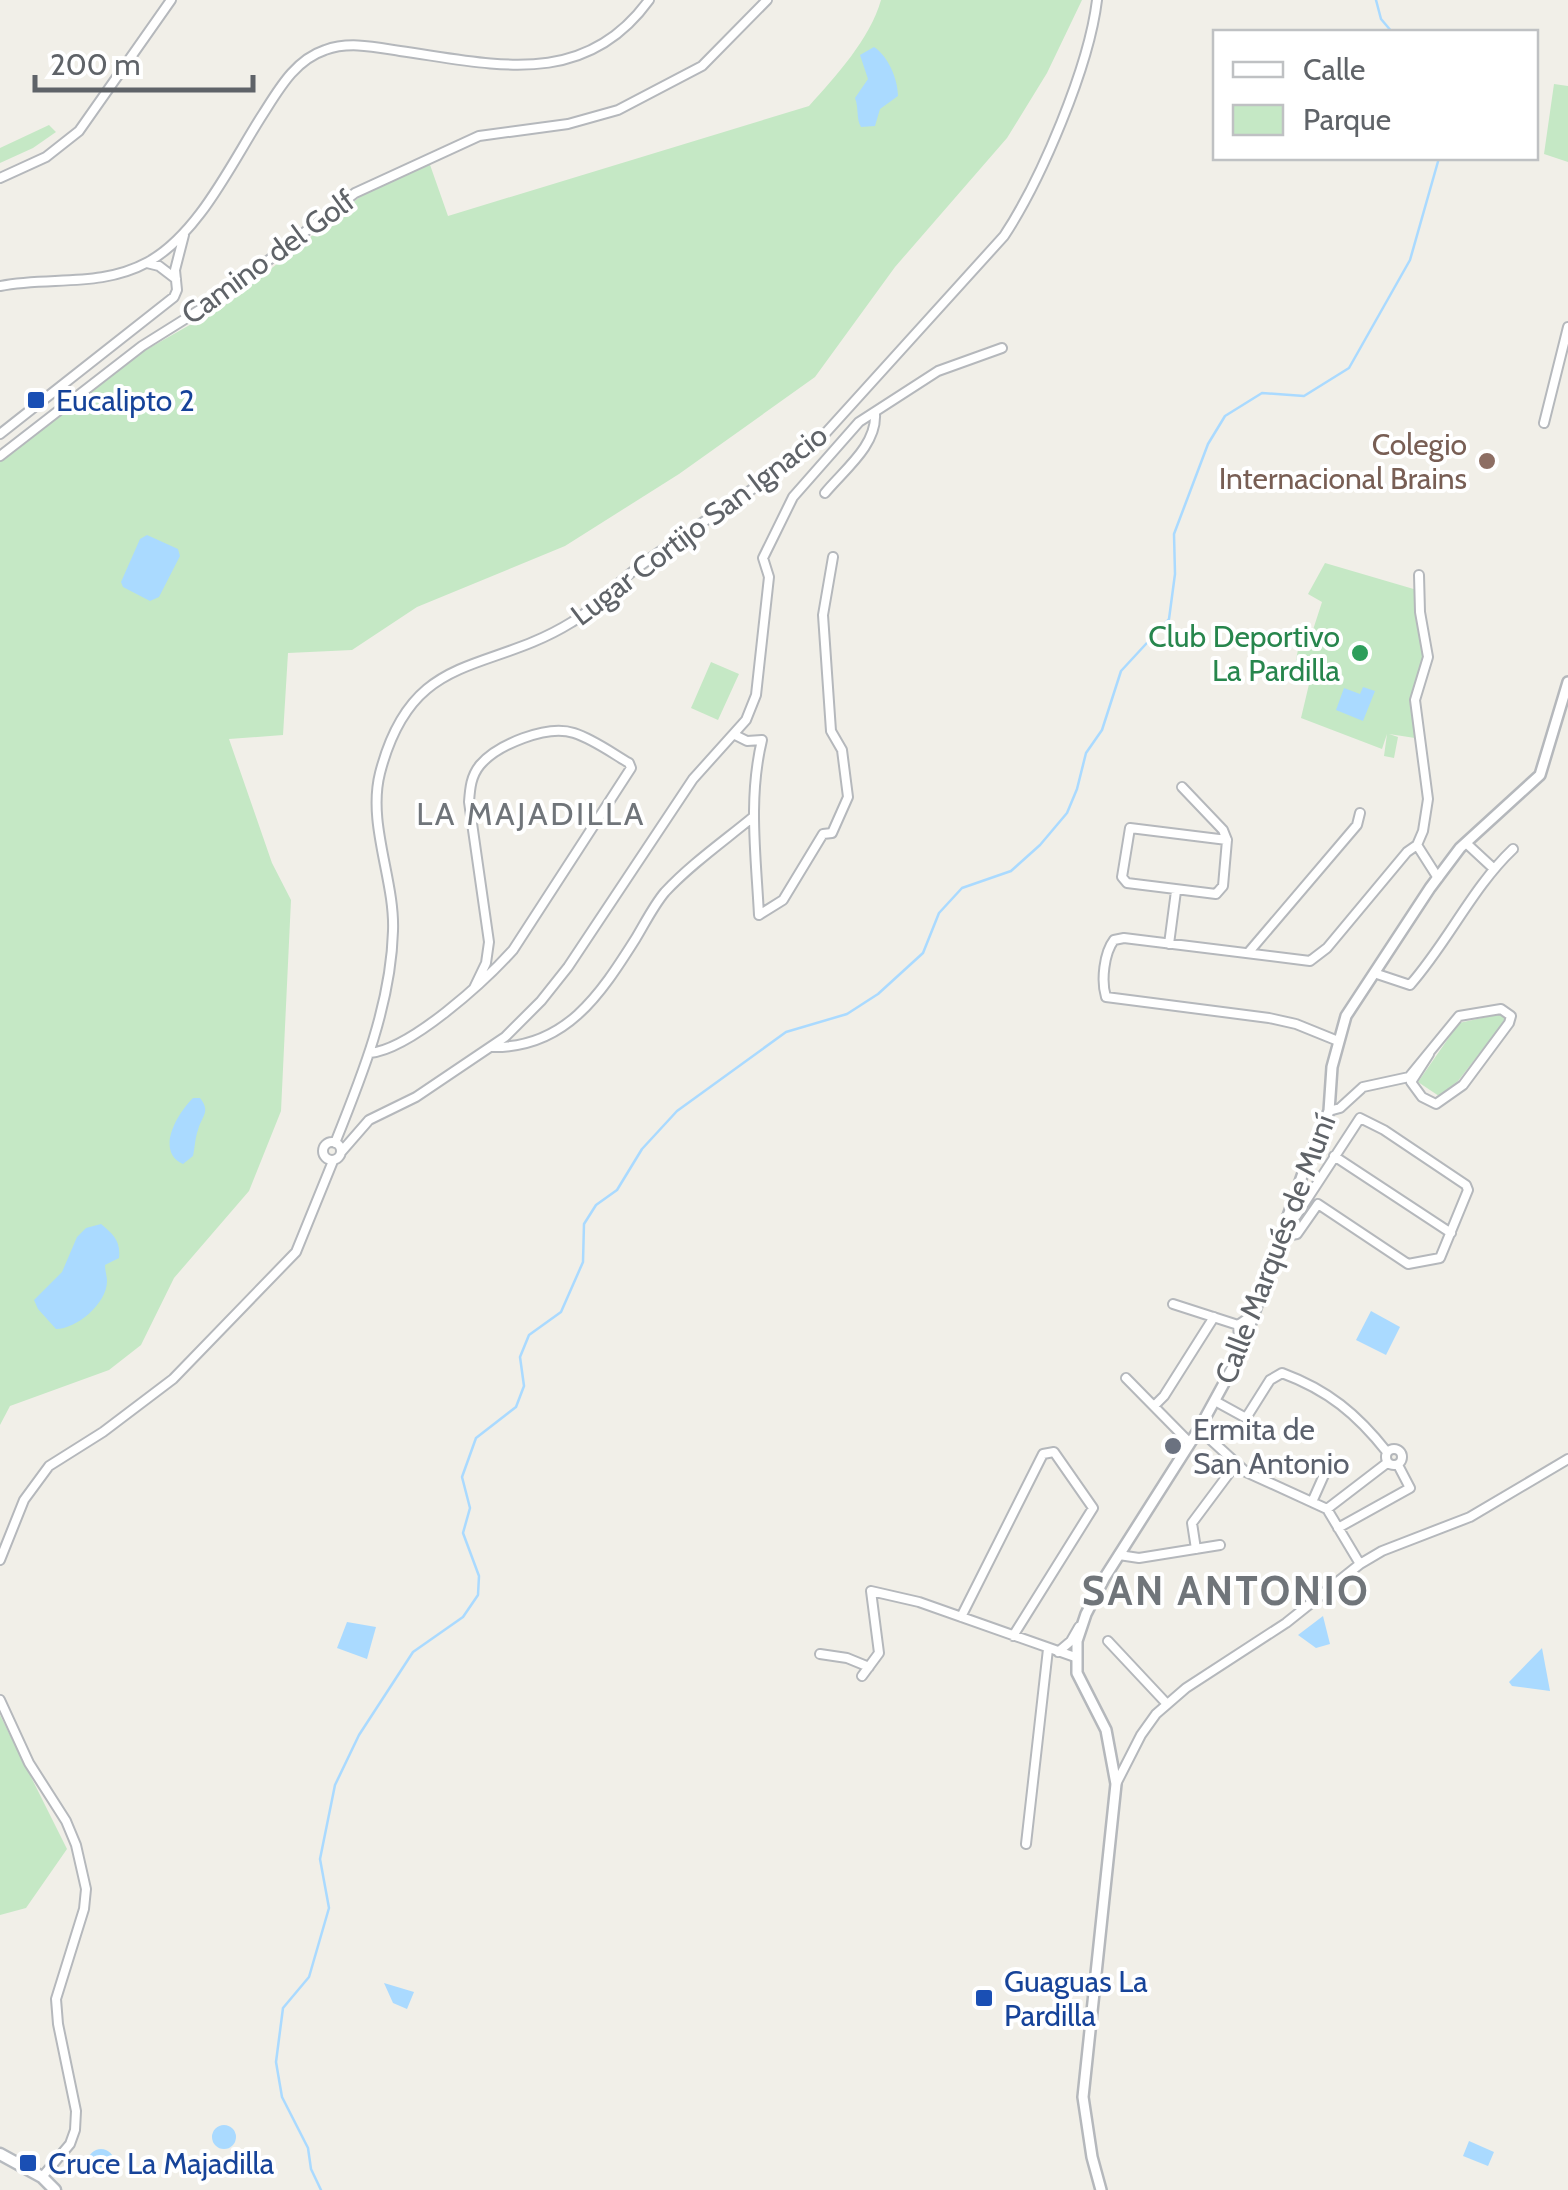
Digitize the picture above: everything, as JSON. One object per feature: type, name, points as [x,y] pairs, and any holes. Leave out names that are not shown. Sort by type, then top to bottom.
[{"type":"main road","points":[[0,2154],[55,2190]]},
{"type":"street","points":[[0,178],[46,157],[78,131],[171,0]]},
{"type":"street","points":[[0,286],[103,279],[163,253],[184,234],[292,72],[322,50],[359,45],[510,67],[558,63],[580,56],[622,30],[649,0]]},
{"type":"street","name":"Camino del Golf","points":[[0,456],[142,346],[225,294],[355,193],[478,136],[568,124],[618,110],[702,66],[767,0]]},
{"type":"street","name":"Lugar Cortijo San Ignacio","points":[[338,1147],[326,1144],[323,1150],[327,1159],[333,1161],[338,1147],[370,1052],[390,967],[393,930],[378,811],[379,778],[388,748],[405,715],[430,687],[463,666],[574,621],[634,570],[792,462],[822,437],[1004,236],[1019,213],[1034,186],[1069,96],[1092,32],[1097,0]]},
{"type":"street","points":[[0,434],[174,298],[184,234]]},
{"type":"street","points":[[163,253],[175,274]]},
{"type":"street","points":[[147,263],[175,274]]},
{"type":"street","points":[[1544,422],[1568,327]]},
{"type":"street","points":[[338,1147],[369,1120],[416,1097],[492,1047],[550,990],[694,778],[746,720],[756,696],[769,577],[764,558],[792,497],[859,422],[938,371],[1002,348]]},
{"type":"street","points":[[825,493],[871,439],[875,414]]},
{"type":"street","points":[[735,735],[747,741],[762,740],[753,817],[759,915],[783,900],[823,834],[832,833],[848,797],[842,750],[832,732],[823,614],[833,557]]},
{"type":"street","points":[[1338,1042],[1296,1024],[1269,1018],[1106,996],[1103,987],[1109,946],[1124,938],[1310,961],[1327,948],[1417,845],[1424,832],[1428,799],[1416,700],[1428,657],[1420,612],[1419,575]]},
{"type":"street","name":"Calle Marqués de Muní","points":[[1053,1650],[1072,1641],[1240,1354],[1329,1112],[1332,1067],[1346,1016],[1466,842],[1540,775],[1568,682]]},
{"type":"street","points":[[370,1052],[384,1051],[441,1015],[474,988],[513,950],[631,768],[629,762],[572,732],[556,731],[528,738],[492,754],[470,782],[468,802],[490,942],[474,988]]},
{"type":"street","points":[[1182,787],[1223,830],[1227,840],[1223,886],[1216,894],[1127,883],[1122,877],[1130,828],[1227,840]]},
{"type":"street","points":[[1248,954],[1357,825],[1360,813]]},
{"type":"street","points":[[492,1047],[534,1044],[578,1016],[630,947],[662,895],[753,817]]},
{"type":"street","points":[[1466,842],[1493,868]]},
{"type":"street","points":[[1417,845],[1438,878]]},
{"type":"street","points":[[1374,973],[1410,985],[1428,965],[1493,868],[1513,849]]},
{"type":"street","points":[[1169,944],[1176,891]]},
{"type":"street","points":[[490,942],[513,950]]},
{"type":"street","points":[[1329,1112],[1340,1108],[1363,1087],[1406,1079],[1459,1016],[1502,1009],[1511,1016],[1463,1086],[1438,1104],[1398,1084],[1376,1085]]},
{"type":"street","points":[[1422,1097],[1411,1082],[1429,1054]]},
{"type":"street","points":[[1288,1216],[1296,1216],[1360,1118],[1384,1130],[1468,1190],[1440,1258],[1408,1264],[1309,1197]]},
{"type":"street","points":[[1334,1156],[1451,1233]]},
{"type":"street","points":[[0,1560],[24,1500],[50,1466],[173,1379],[296,1252],[333,1161]]},
{"type":"street","points":[[1280,1237],[1297,1234],[1318,1204]]},
{"type":"street","points":[[1173,1304],[1238,1325]]},
{"type":"street","points":[[1238,1325],[1254,1314]]},
{"type":"street","points":[[1154,1406],[1214,1317]]},
{"type":"street","points":[[1238,1325],[1240,1354]]},
{"type":"street","points":[[1215,1401],[1246,1418],[1270,1380],[1282,1373],[1307,1382],[1364,1421],[1387,1452],[1387,1463]]},
{"type":"street","points":[[1126,1378],[1190,1443]]},
{"type":"street","points":[[1198,1430],[1246,1472],[1327,1509],[1360,1564]]},
{"type":"street","points":[[1338,1528],[1410,1488],[1398,1465],[1402,1454],[1398,1450],[1387,1452]]},
{"type":"street","points":[[962,1617],[1043,1454],[1054,1452],[1093,1508],[1013,1636]]},
{"type":"street","points":[[1116,1784],[1141,1735],[1167,1704],[1286,1623],[1360,1564],[1410,1539],[1470,1517],[1568,1459]]},
{"type":"street","points":[[1327,1509],[1387,1463],[1398,1465]]},
{"type":"street","points":[[1196,1549],[1192,1523],[1236,1464]]},
{"type":"street","points":[[1312,1502],[1324,1475]]},
{"type":"street","points":[[1120,1555],[1139,1558],[1220,1545]]},
{"type":"street","points":[[862,1676],[879,1653],[872,1591],[962,1617],[1074,1657],[1077,1673],[1106,1730],[1116,1784],[1083,2097],[1101,2190]]},
{"type":"street","name":"Calle Marqués de Muní","points":[[1074,1657],[1086,1614]]},
{"type":"street","points":[[1108,1641],[1167,1704]]},
{"type":"street","points":[[1026,1844],[1053,1650]]},
{"type":"street","points":[[820,1654],[869,1667]]},
{"type":"street","points":[[0,1700],[29,1763],[71,1833],[86,1889],[84,1909],[56,1998],[76,2112],[75,2130],[70,2144],[42,2178]]},
{"type":"green space","points":[[881,0],[1082,0],[1047,73],[1007,138],[895,267],[815,377],[679,474],[565,546],[417,607],[352,650],[288,653],[283,735],[229,739],[272,863],[291,900],[281,1111],[249,1191],[174,1278],[141,1345],[109,1370],[10,1406],[0,1425],[0,461],[144,351],[230,302],[367,191],[429,162],[448,216],[809,106],[861,43]]},
{"type":"green space","points":[[1554,84],[1568,86],[1568,162],[1544,154]]},
{"type":"green space","points":[[49,125],[56,132],[0,163],[0,148]]},
{"type":"green space","name":"Club Deportivo La Pardilla","points":[[1325,563],[1417,590],[1425,659],[1413,698],[1415,738],[1389,734],[1398,737],[1394,758],[1384,756],[1387,734],[1382,749],[1301,718],[1310,680],[1299,677],[1302,663],[1296,660],[1301,634],[1311,636],[1322,602],[1308,594]]},
{"type":"green space","points":[[711,662],[739,674],[718,720],[691,708]]},
{"type":"green space","points":[[1500,1014],[1505,1017],[1504,1022],[1458,1081],[1439,1096],[1418,1082],[1459,1023]]},
{"type":"green space","points":[[0,1715],[67,1849],[26,1908],[0,1915]]},
{"type":"water","points":[[874,47],[891,68],[898,96],[880,109],[875,126],[861,127],[855,98],[868,79],[860,55]]},
{"type":"water","points":[[147,535],[178,549],[180,556],[159,597],[150,601],[123,587],[121,582],[140,539]]},
{"type":"water","points":[[1363,687],[1375,691],[1363,721],[1336,710],[1344,688],[1360,694]]},
{"type":"water","points":[[193,1098],[200,1098],[205,1110],[193,1156],[183,1164],[170,1150],[170,1142],[175,1122]]},
{"type":"water","points":[[101,1224],[119,1247],[119,1258],[105,1265],[106,1290],[89,1314],[56,1329],[34,1300],[62,1272],[77,1237],[86,1228]]},
{"type":"water","points":[[1371,1311],[1400,1327],[1386,1355],[1356,1340]]},
{"type":"water","points":[[1323,1616],[1330,1644],[1316,1648],[1298,1635]]},
{"type":"water","points":[[347,1622],[376,1627],[367,1659],[337,1648]]},
{"type":"water","points":[[1542,1648],[1550,1691],[1512,1686],[1509,1682]]},
{"type":"water","points":[[384,1983],[414,1992],[407,2009],[393,2003]]},
{"type":"water","points":[[224,2125],[233,2128],[233,2146],[224,2149],[215,2146],[212,2137],[215,2128]]},
{"type":"water","points":[[1469,2141],[1494,2152],[1488,2166],[1463,2156]]},
{"type":"water","points":[[101,2149],[110,2153],[114,2162],[110,2171],[101,2175],[92,2171],[88,2162],[92,2153]]},
{"type":"waterway","points":[[1376,0],[1381,19],[1390,30]]},
{"type":"waterway","points":[[321,2190],[311,2169],[308,2148],[282,2097],[276,2062],[283,2008],[309,1977],[329,1908],[320,1859],[335,1785],[359,1735],[413,1652],[463,1617],[478,1595],[479,1576],[463,1533],[470,1508],[462,1477],[476,1438],[516,1407],[524,1386],[520,1357],[529,1335],[561,1312],[583,1262],[584,1224],[596,1205],[617,1190],[642,1149],[677,1111],[786,1032],[847,1014],[878,994],[923,953],[939,913],[962,888],[1011,871],[1067,813],[1086,753],[1102,730],[1121,671],[1169,619],[1175,574],[1174,534],[1208,444],[1225,416],[1262,393],[1304,396],[1349,368],[1410,260],[1438,160]]},
{"type":"place","name":"Eucalipto 2","points":[[36,400]]},
{"type":"place","name":"Colegio Internacional Brains","points":[[1487,461]]},
{"type":"place","name":"Club Deportivo La Pardilla","points":[[1360,653]]},
{"type":"place","name":"Ermita de San Antonio","points":[[1173,1446]]},
{"type":"place","name":"Guaguas La Pardilla","points":[[984,1998]]},
{"type":"place","name":"Cruce La Majadilla","points":[[28,2163]]},
{"type":"district","name":"LA MAJADILLA","points":[[531,813]]},
{"type":"district","name":"SAN ANTONIO","points":[[1226,1590]]}]
